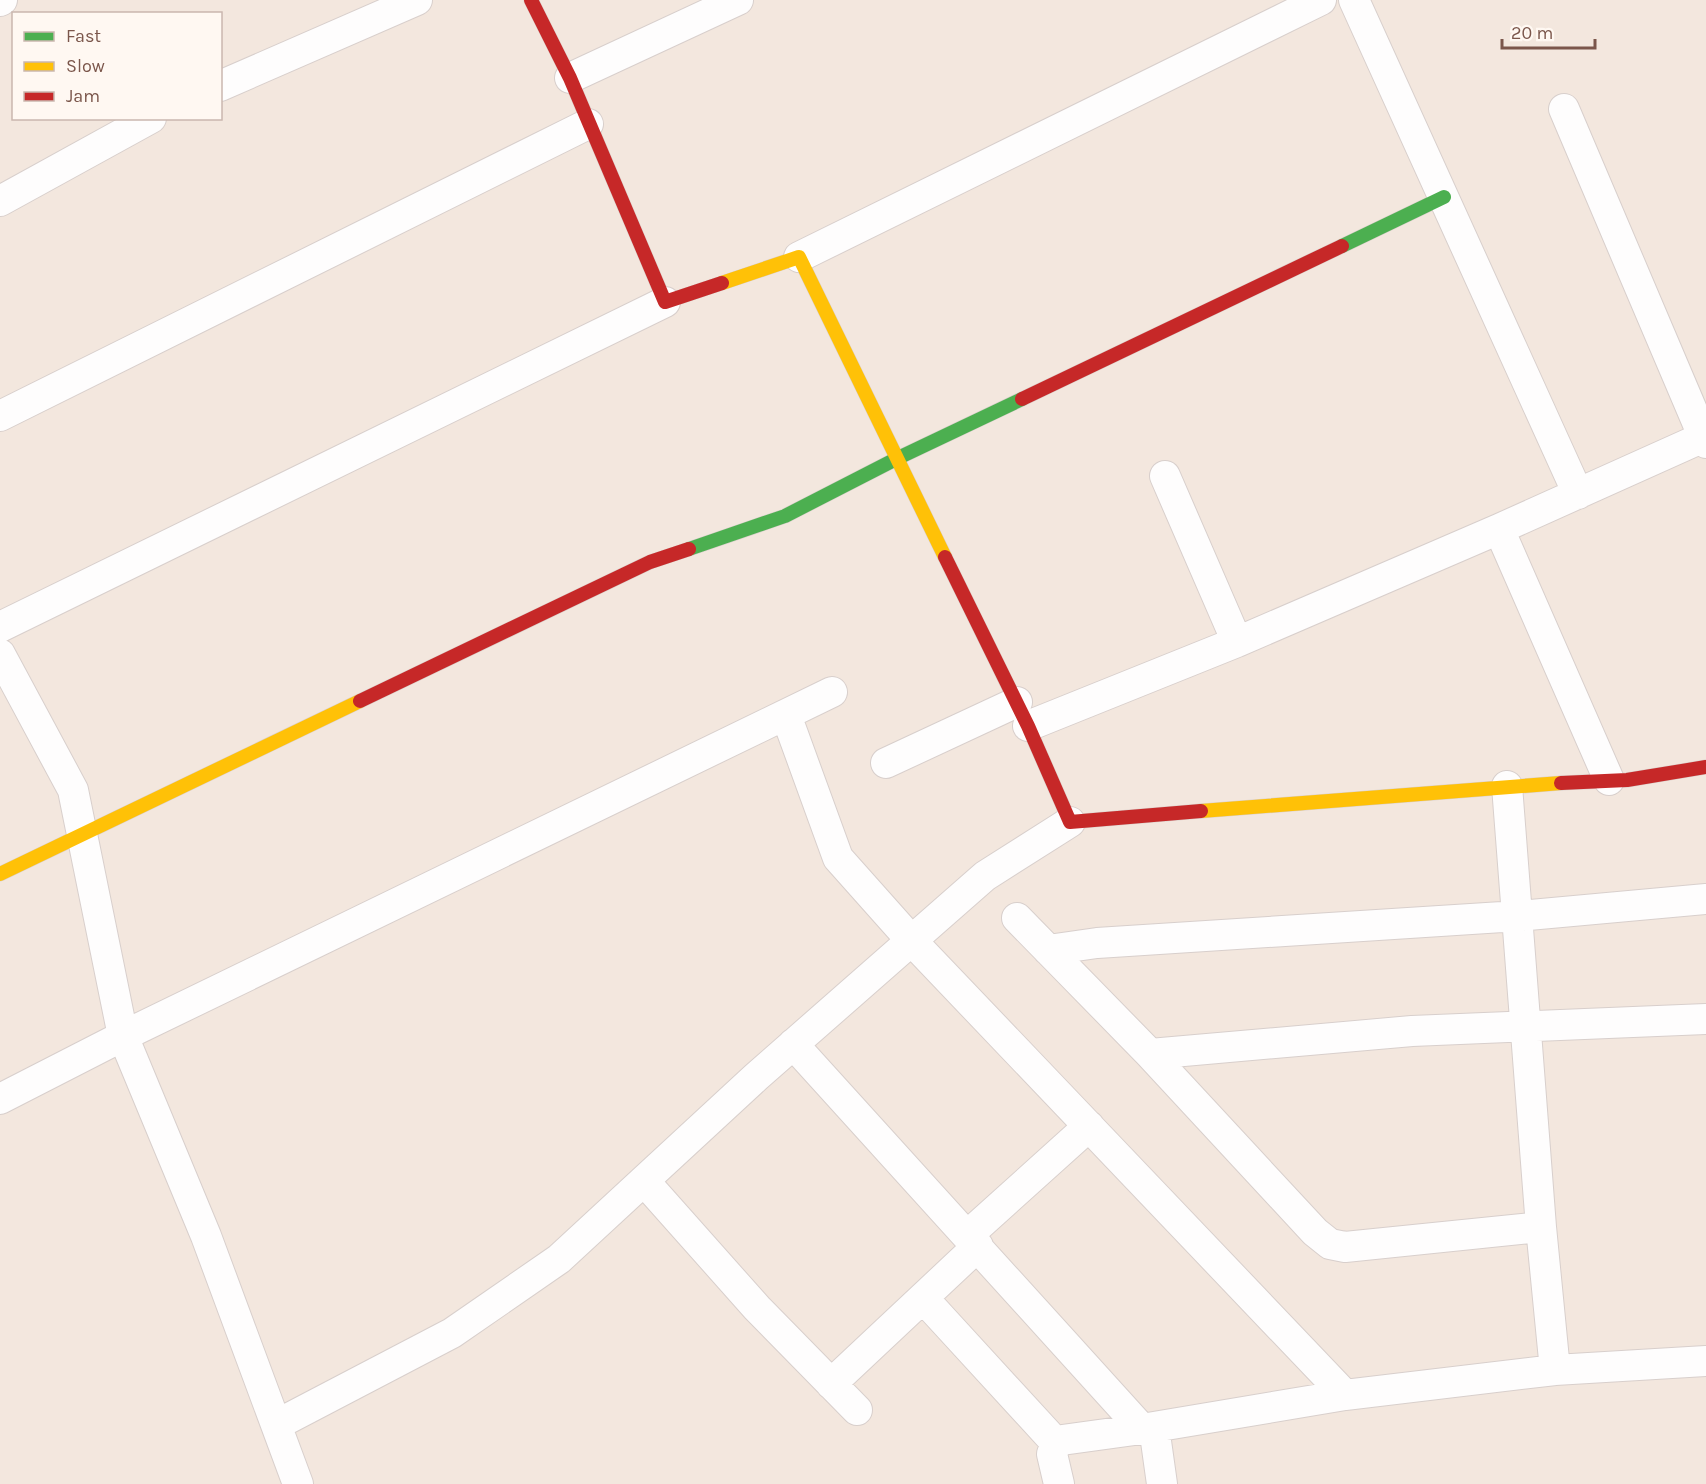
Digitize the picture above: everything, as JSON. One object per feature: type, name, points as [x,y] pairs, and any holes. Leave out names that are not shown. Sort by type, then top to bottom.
[{"type":"street","points":[[222,85],[417,0]]},
{"type":"street","points":[[531,0],[570,78],[665,302]]},
{"type":"street","points":[[570,78],[738,0]]},
{"type":"street","points":[[0,627],[665,302],[800,257],[1321,0]]},
{"type":"street","points":[[1354,0],[1578,494]]},
{"type":"street","points":[[886,763],[1022,714],[1237,642],[1705,439],[1564,109]]},
{"type":"street","points":[[0,201],[147,120]]},
{"type":"street","points":[[0,416],[588,124]]},
{"type":"street","points":[[0,874],[650,562],[785,516],[898,458],[1444,197]]},
{"type":"street","points":[[800,257],[1022,714],[1070,822]]},
{"type":"street","points":[[1166,476],[1237,642]]},
{"type":"street","points":[[1499,530],[1609,780]]},
{"type":"street","points":[[0,654],[73,790],[123,1036],[206,1236],[298,1484]]},
{"type":"street","points":[[0,1099],[123,1036],[832,692]]},
{"type":"street","points":[[786,715],[838,858],[911,939],[1344,1395]]},
{"type":"street","points":[[276,1425],[452,1333],[559,1259],[911,939],[985,876],[1070,822],[1507,786],[1627,780],[1706,767]]},
{"type":"street","points":[[1507,786],[1555,1370]]},
{"type":"street","points":[[1048,950],[1097,943],[1518,916],[1706,899]]},
{"type":"street","points":[[1017,918],[1150,1054],[1315,1232],[1330,1244],[1345,1247],[1542,1227]]},
{"type":"street","points":[[1150,1054],[1412,1031],[1706,1019]]},
{"type":"street","points":[[794,1044],[1148,1428],[1162,1484]]},
{"type":"street","points":[[831,1384],[923,1298],[973,1240],[1089,1126]]},
{"type":"street","points":[[645,1182],[757,1308],[857,1410]]},
{"type":"street","points":[[923,1298],[1056,1443]]},
{"type":"street","points":[[1059,1484],[1052,1454],[1056,1443],[1062,1440],[1344,1395],[1555,1370],[1706,1361]]},
{"type":"shaded area","points":[[0,0],[1706,0],[1706,1484],[0,1484]]},
{"type":"traffic: fast","points":[[1342,246],[1444,197]]},
{"type":"traffic: fast","points":[[689,549],[785,516],[898,458],[1022,399]]},
{"type":"traffic: slow","points":[[722,283],[799,257],[945,557]]},
{"type":"traffic: slow","points":[[0,874],[360,701]]},
{"type":"traffic: slow","points":[[1201,811],[1561,783]]},
{"type":"traffic: jam","points":[[531,0],[570,78],[665,302],[722,283]]},
{"type":"traffic: jam","points":[[1022,399],[1342,246]]},
{"type":"traffic: jam","points":[[360,701],[650,562],[689,549]]},
{"type":"traffic: jam","points":[[945,557],[1028,726],[1070,822],[1201,811]]},
{"type":"traffic: jam","points":[[1561,783],[1627,780],[1706,767]]}]
